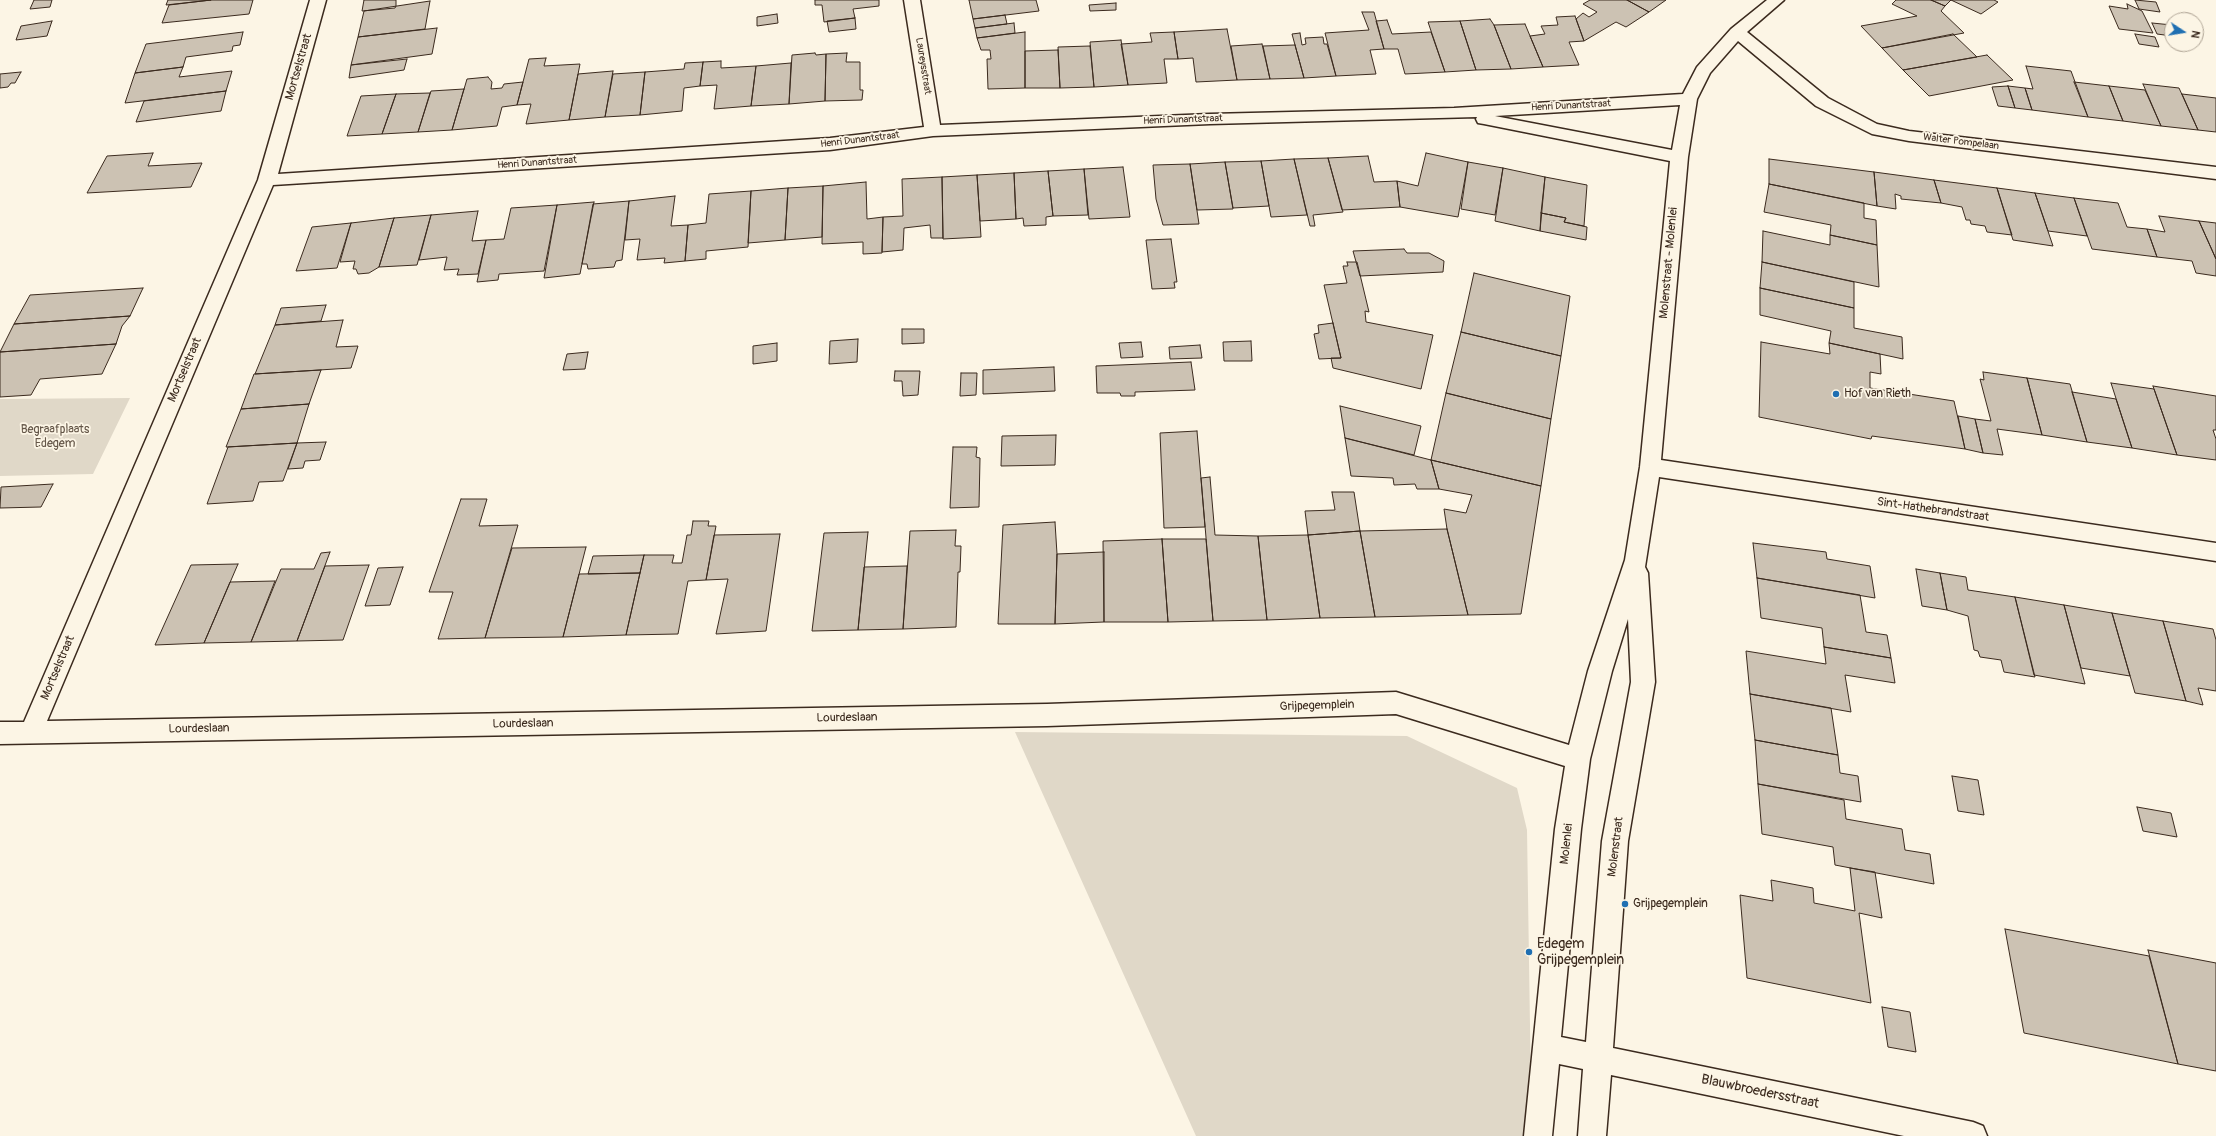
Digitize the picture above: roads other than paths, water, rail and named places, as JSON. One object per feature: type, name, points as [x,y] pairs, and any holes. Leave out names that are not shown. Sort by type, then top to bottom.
[{"type":"street","name":"Mortselstraat","points":[[31,732],[267,180],[318,0]]},
{"type":"street","name":"Laureysstraat","points":[[912,0],[933,131]]},
{"type":"street","name":"Molenstraat - Molenlei","points":[[1636,560],[1650,467],[1679,157],[1689,99],[1703,71],[1737,32],[1776,0]]},
{"type":"street","name":"Walter Pompelaan","points":[[1737,32],[1822,102],[1872,129],[1909,136],[2216,173]]},
{"type":"street","name":"Henri Dunantstraat","points":[[267,180],[830,144],[933,131],[1210,119],[1454,113],[1689,99]]},
{"type":"street","name":"Henri Dunantstraat","points":[[1454,113],[1679,157]]},
{"type":"street","name":"Sint-Hathebrandstraat","points":[[1650,467],[2216,552]]},
{"type":"street","name":"Molenlei","points":[[1538,1136],[1568,829],[1578,759],[1600,671],[1636,560]]},
{"type":"street","name":"Molenstraat","points":[[1592,1136],[1615,840],[1643,682],[1636,560]]},
{"type":"street","name":"Grijpegemplein","points":[[1047,715],[1396,703],[1578,759]]},
{"type":"street","name":"Lourdeslaan","points":[[0,733],[1047,715]]},
{"type":"street","name":"Blauwbroedersstraat","points":[[1547,1048],[1973,1136]]},
{"type":"place","name":"Hof van Rieth","points":[[1836,394]]},
{"type":"place","name":"Grijpegemplein","points":[[1625,904]]},
{"type":"place","name":"Edegem Grijpegemplein","points":[[1529,952]]},
{"type":"park label","name":"Begraafplaats Edegem","points":[[55,437]]}]
